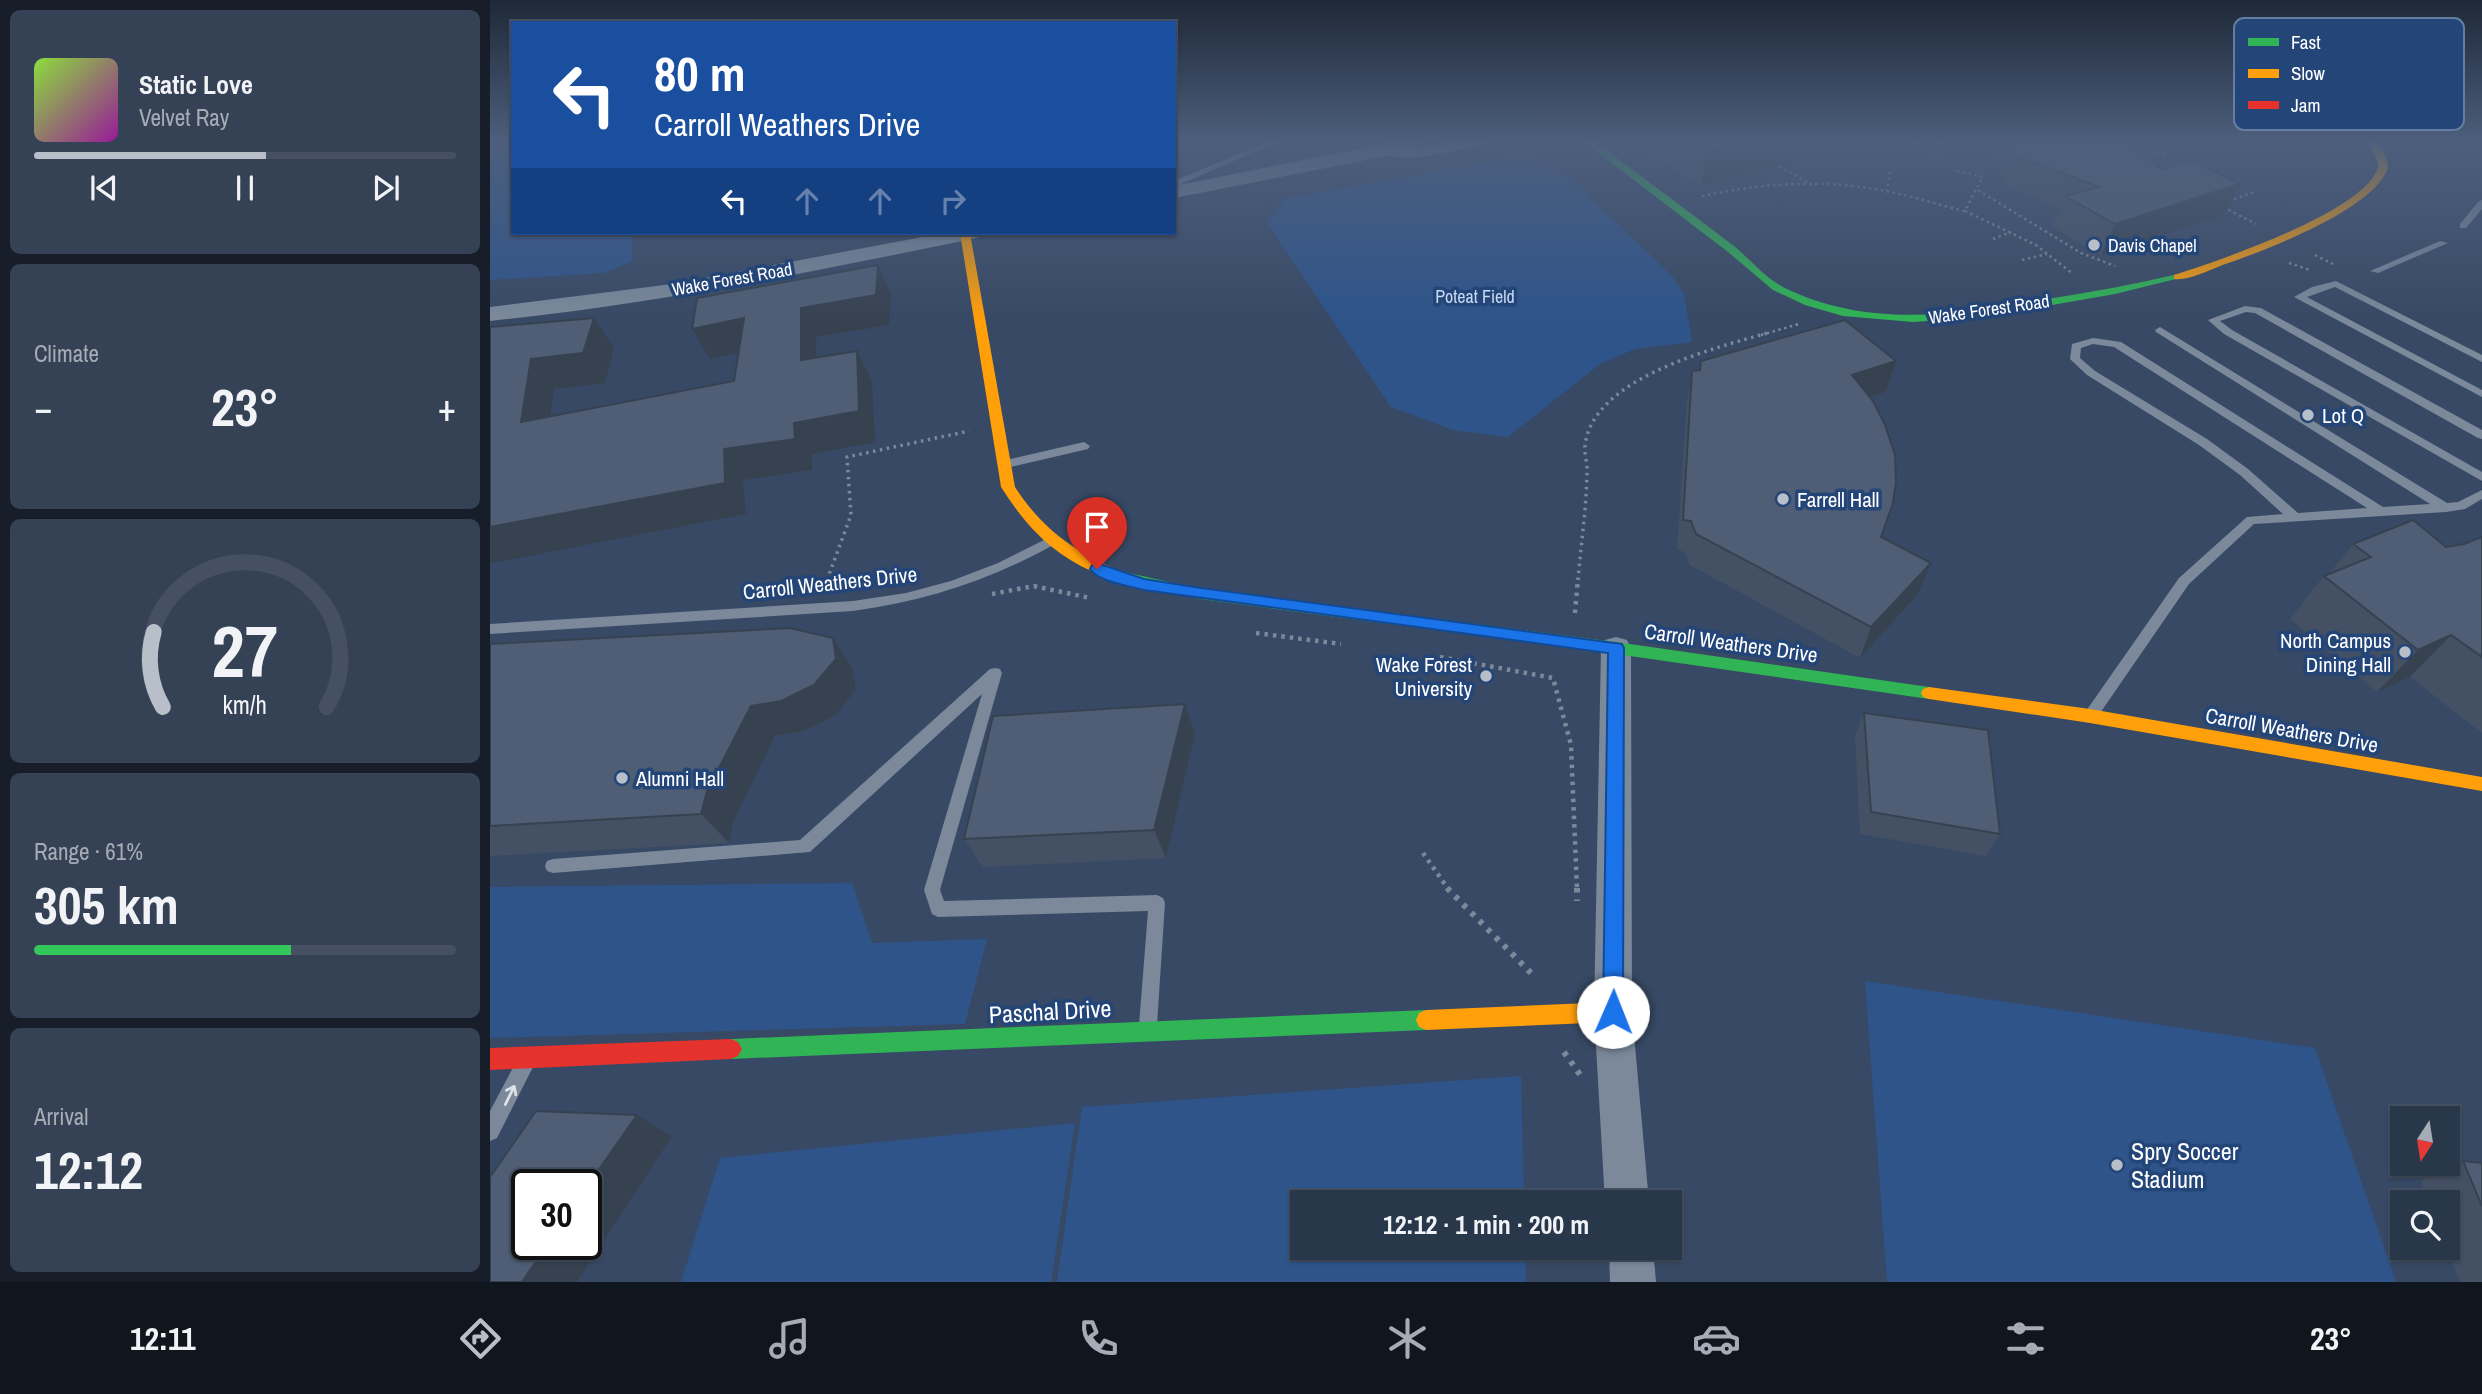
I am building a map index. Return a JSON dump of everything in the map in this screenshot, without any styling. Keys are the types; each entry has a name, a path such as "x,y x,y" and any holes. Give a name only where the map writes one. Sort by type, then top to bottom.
{"street":[{"name":"Wake Forest Road","path":"1667,201 1737,254 1753,273 1781,290 1844,316 1912,320 1984,312 2127,290 2160,282 2276,243 2351,201"},
{"name":"Wake Forest Road","path":"490,314 606,301 844,259 958,235"},
{"path":"967,235 1009,487 1017,506 1051,541"},
{"name":"Carroll Weathers Drive","path":"1051,541 1111,576 1144,584 2090,716 2482,784"},
{"path":"1616,648 1613,1012 1626,1190"},
{"name":"Paschal Drive","path":"490,1059 1613,1012"},
{"path":"1631,1260 1633,1282"}],"lane":[{"path":"2463,226 2482,203"},
{"path":"2375,271 2443,243"},
{"path":"2482,359 2336,284 2299,297 2482,394"},
{"path":"2482,435 2257,310 2245,309 2213,320 2228,332 2482,477"},
{"path":"2160,330 2446,508"},
{"path":"2296,517 2244,472 2203,442 2091,373 2075,359 2076,346 2093,341 2117,344 2382,513"},
{"path":"1006,464 1084,446"},
{"path":"2090,716 2184,581 2251,520 2446,508 2461,506 2482,494"},
{"name":"Carroll Weathers Drive","path":"490,629 896,601 973,580 1012,564 1051,541"},
{"path":"553,866 804,847 995,673 932,890 938,909 1157,903 1148,1030"},
{"path":"490,1130 528,1057"}],"path":[{"path":"1923,201 1965,211 2012,231 2063,264 2077,278"},
{"path":"1965,211 1970,201"},
{"path":"1995,201 2081,253 2122,269"},
{"path":"2213,202 2260,227"},
{"path":"1993,239 2012,231"},
{"path":"2022,260 2048,254"},
{"path":"1575,615 1587,466 1585,443 1599,412 1617,394 1642,377 1676,363 1817,318 1822,307"},
{"path":"819,600 851,515 847,457 973,430"},
{"path":"980,597 1034,586 1101,600"},
{"path":"1247,631 1352,645"},
{"path":"1431,655 1553,678 1572,745 1577,906"},
{"path":"1423,853 1446,887 1532,972 1562,1014"},
{"path":"1532,972 1544,973"}],"green space":[{"path":"490,201 511,201 511,235 632,235 633,261 604,273 490,280"},
{"name":"Poteat Field","path":"1283,201 1595,201 1672,276 1684,294 1692,342 1635,349 1600,364 1508,437 1453,430 1391,407 1266,222"},
{"path":"852,883 872,943 987,939 965,1024 490,1038 490,887"},
{"name":"Spry Soccer Stadium","path":"1865,981 2315,1048 2396,1282 1887,1282"},
{"path":"1521,1076 1524,1190 1290,1190 1290,1260 1525,1260 1526,1282 1057,1282 1082,1107"},
{"path":"1075,1123 1051,1282 681,1282 720,1158"}],"building":[{"path":"2074,201 2187,201 2115,224"},
{"path":"878,265 876,295 801,308 801,360 857,351 859,411 794,423 795,439 724,449 725,483 490,527 490,327 594,318 583,353 531,359 521,422 734,381 744,318 692,329 697,298"},
{"name":"Farrell Hall","path":"1845,320 1896,361 1852,375 1873,401 1895,455 1896,482 1893,503 1881,537 1931,563 1871,627 1696,534 1691,521 1683,520 1692,371 1700,370 1701,361"},
{"path":"2413,520 2446,547 2482,537 2482,657 2451,635 2418,650 2324,576 2371,557 2353,544"},
{"name":"Alumni Hall","path":"790,628 833,638 836,659 814,685 781,701 751,706 707,791 701,814 490,826 490,644"},
{"path":"1185,704 1154,830 964,839 993,716"},
{"path":"1864,713 1988,730 2000,834 1871,812"},
{"path":"536,1111 637,1115 599,1169 511,1169 511,1260 537,1260 522,1282 490,1282 490,1177"},
{"path":"2463,1161 2482,1163 2482,1206"}],"traffic: fast":[{"path":"1667,201 1777,288 1809,303 1843,312 1913,319 1948,317 2084,297 2178,277"},
{"path":"1115,575 1201,594 1616,648 1929,693"},
{"path":"731,1049 1426,1020"}],"traffic: slow":[{"path":"2178,277 2257,249 2322,219 2352,201"},
{"path":"965,235 1008,487 1029,518 1053,542 1081,560 1115,575"},
{"path":"1929,693 2090,716 2482,784"},
{"path":"1426,1020 1613,1012"}],"traffic: jam":[{"path":"490,1059 731,1049"}],"place":[{"name":"Davis Chapel","path":"2094,245"},
{"name":"Lot Q","path":"2308,415"},
{"name":"Farrell Hall","path":"1783,499"},
{"name":"North Campus Dining Hall","path":"2405,652"},
{"name":"Wake Forest University","path":"1486,676"},
{"name":"Alumni Hall","path":"622,778"},
{"name":"Spry Soccer Stadium","path":"2117,1165"}],"route":[{"path":"1097,569 1111,576 1144,584 1201,594 1616,648 1613,1012"}]}
